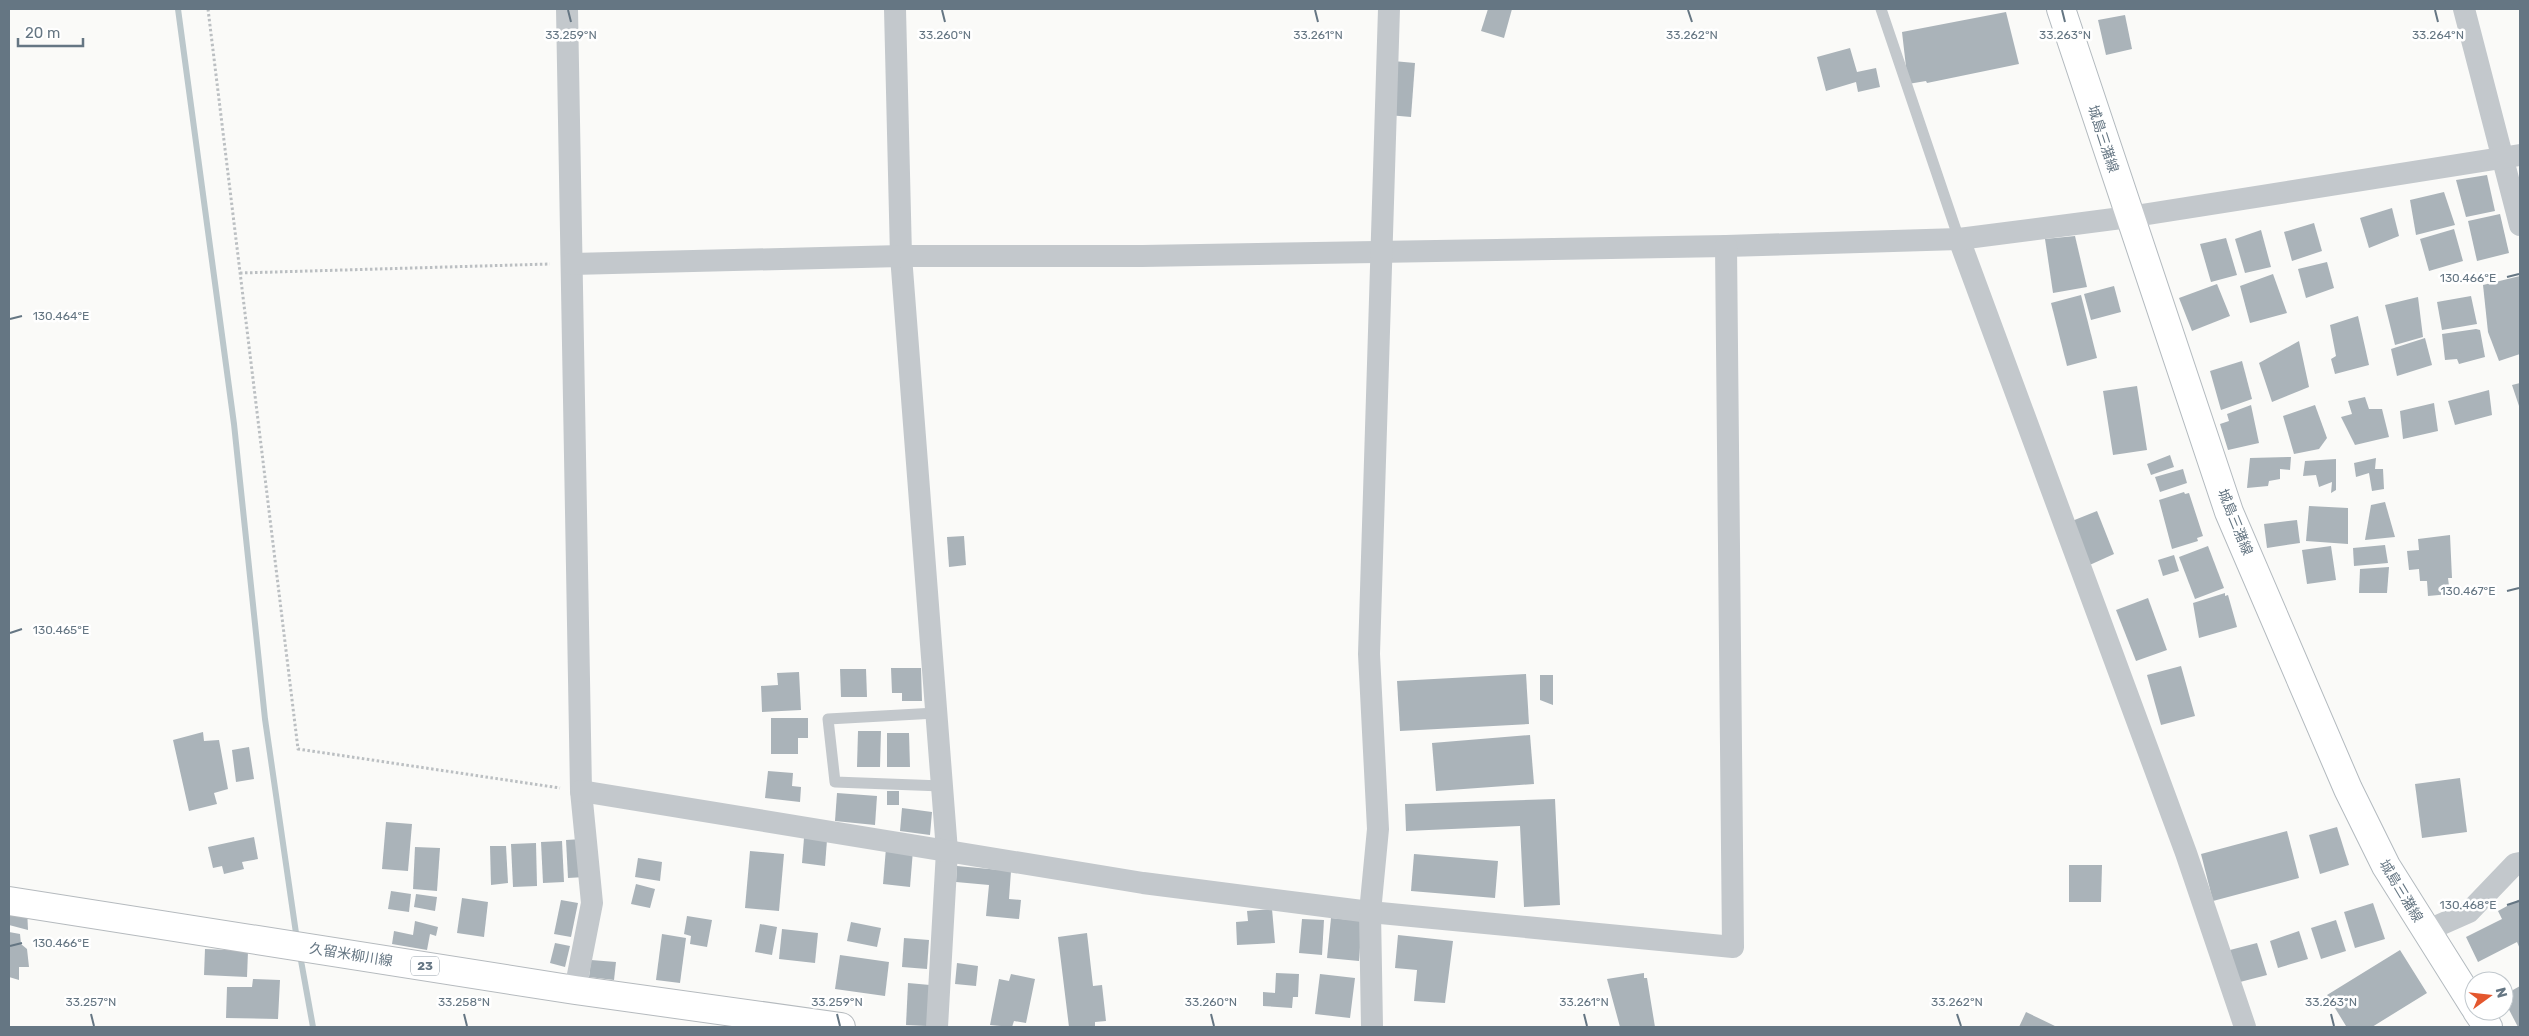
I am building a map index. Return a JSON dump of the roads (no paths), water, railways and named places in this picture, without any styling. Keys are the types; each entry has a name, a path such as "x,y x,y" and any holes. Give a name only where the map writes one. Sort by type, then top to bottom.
{"main road":[{"name":"城島三潴線","path":"2061,9 2229,512 2348,789 2386,866 2464,990"},
{"name":"久留米柳川線","path":"9,901 575,990 841,1027"}],"street":[{"path":"567,9 577,464 581,791 592,903 575,990"},
{"path":"895,9 901,256 947,851 937,1027"},
{"path":"1372,1027 1370,912 1378,829 1369,654 1389,9"},
{"path":"2464,9 2511,156 2520,225"},
{"path":"572,264 901,256 1142,256 1726,246 1959,239 2129,217 2511,156"},
{"path":"1959,239 2183,844 2245,1027"},
{"path":"581,791 1143,883 1370,912 1733,947 1726,246"},
{"path":"2426,931 2469,912 2515,864 2520,863"}],"lane":[{"path":"1881,9 1959,239"},
{"path":"936,713 828,719 835,782 942,786"}],"waterway":[{"path":"178,9 234,424 265,719 297,940"},
{"path":"300,955 313,1027"}]}
